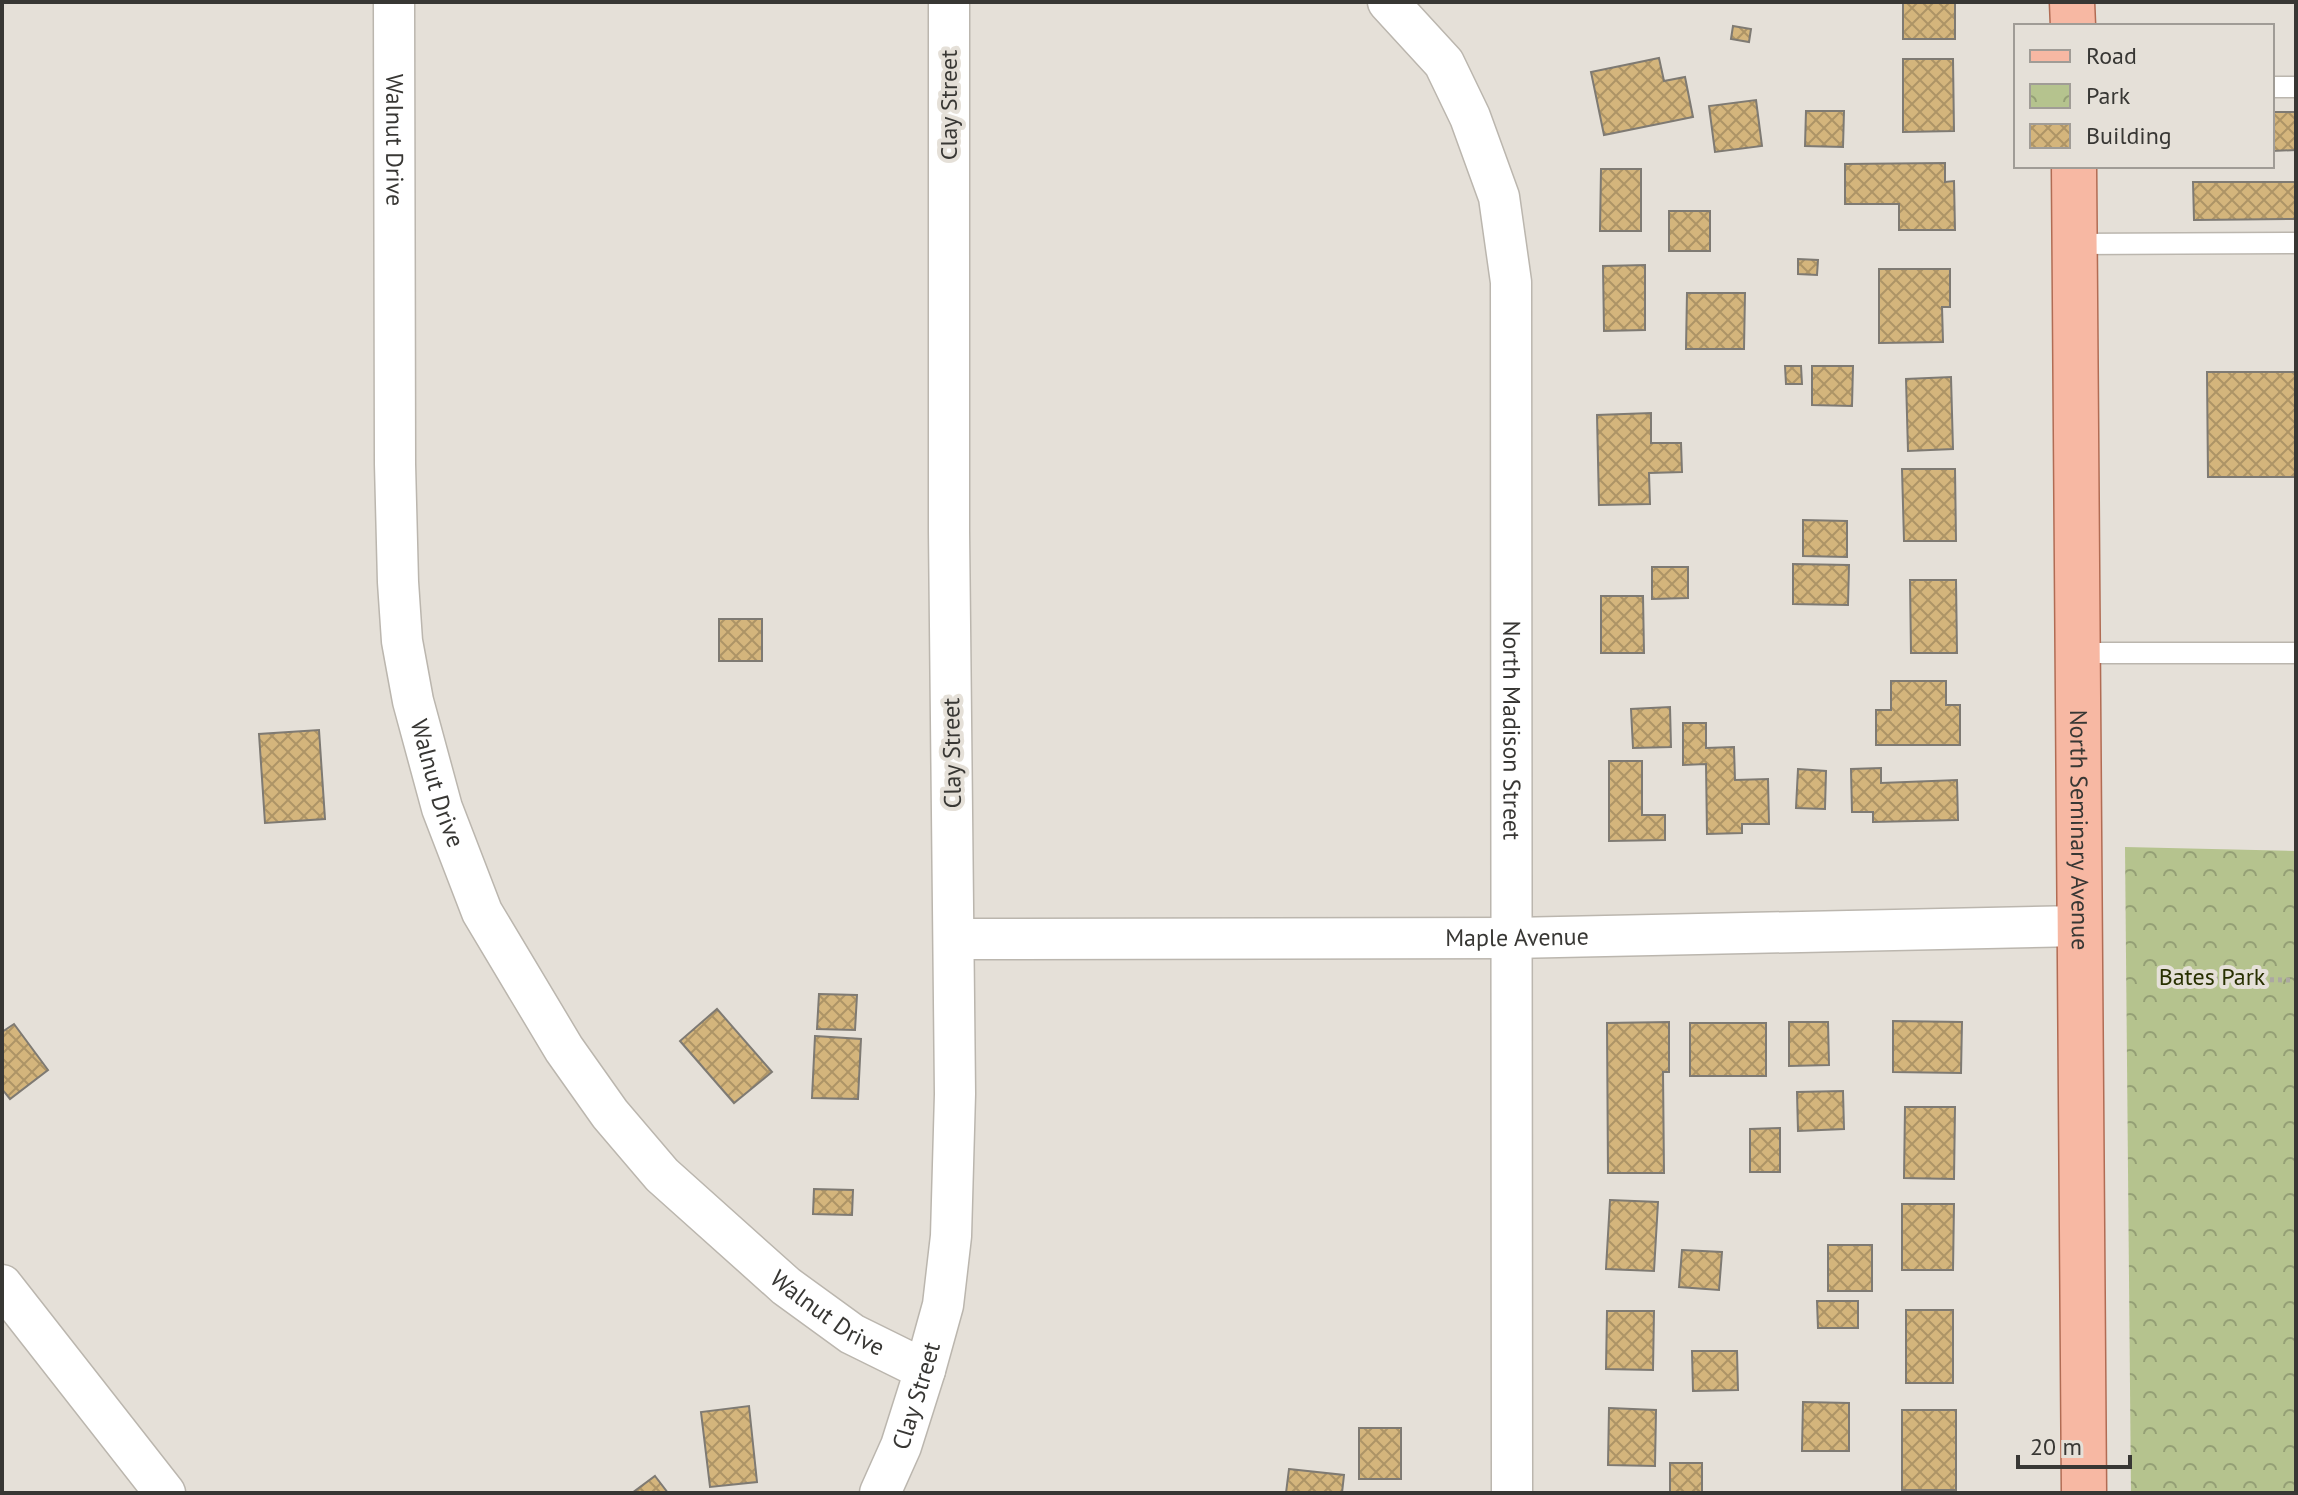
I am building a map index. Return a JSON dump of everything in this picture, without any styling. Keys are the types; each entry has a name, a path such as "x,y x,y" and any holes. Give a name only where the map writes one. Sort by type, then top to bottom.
{"main road":[{"path":"2072,2 2073,24"},
{"name":"North Seminary Avenue","path":"2074,168 2084,1493"}],"street":[{"name":"Walnut Drive","path":"394,2 395,464 402,641 413,701 447,821 482,912 564,1049 610,1114 662,1175 786,1286 852,1334 925,1370"},
{"name":"Clay Street","path":"880,1493 901,1446 943,1305 951,1236 955,939 949,531 949,2"},
{"name":"North Madison Street","path":"1388,2 1444,63 1470,117 1499,197 1511,282 1512,1493"},
{"name":"Maple Avenue","path":"955,939 1512,938 2080,926"},
{"path":"2,1285 165,1493"}],"lane":[{"path":"2274,87 2296,87"},
{"path":"2074,244 2296,243"},
{"path":"2078,653 2296,653"}],"path":[{"path":"2174,979 2296,980"}],"green space":[{"name":"Bates Park","path":"2125,847 2296,851 2296,1493 2131,1493"}],"building":[{"path":"1903,2 1955,2 1955,39 1903,39"},
{"path":"1733,26 1751,29 1749,42 1731,39"},
{"path":"1659,58 1664,81 1685,77 1693,117 1604,135 1591,72"},
{"path":"1903,59 1953,59 1954,131 1903,132"},
{"path":"1756,100 1762,146 1715,152 1709,106"},
{"path":"1806,111 1844,111 1843,147 1805,146"},
{"path":"2274,112 2296,112 2296,150 2274,151"},
{"path":"1945,163 1945,182 1954,181 1955,230 1899,230 1899,204 1845,204 1845,164"},
{"path":"1601,169 1641,169 1641,231 1600,231"},
{"path":"2193,182 2296,182 2296,219 2194,220"},
{"path":"1669,211 1710,211 1710,251 1669,251"},
{"path":"1798,259 1818,260 1817,275 1798,274"},
{"path":"1645,265 1645,330 1604,331 1603,266"},
{"path":"1879,269 1950,269 1950,307 1942,307 1943,342 1879,343"},
{"path":"1687,293 1745,293 1744,349 1686,349"},
{"path":"1785,366 1801,366 1802,384 1786,384"},
{"path":"1812,366 1853,366 1852,406 1812,405"},
{"path":"2207,372 2296,372 2296,477 2208,477"},
{"path":"1951,377 1953,449 1908,451 1906,379"},
{"path":"1651,413 1651,443 1681,443 1682,472 1649,473 1650,504 1599,505 1597,415"},
{"path":"1902,469 1955,469 1956,541 1904,541"},
{"path":"1803,520 1847,521 1847,557 1803,556"},
{"path":"1793,564 1849,565 1848,605 1793,604"},
{"path":"1652,567 1688,567 1688,598 1652,599"},
{"path":"1910,580 1956,580 1957,653 1911,653"},
{"path":"1601,596 1643,596 1644,653 1601,653"},
{"path":"719,619 762,619 762,661 719,661"},
{"path":"1891,681 1946,681 1946,705 1960,705 1960,745 1876,745 1876,710 1891,710"},
{"path":"1670,707 1671,747 1633,748 1631,709"},
{"path":"1683,723 1706,723 1706,748 1734,747 1735,780 1768,779 1769,824 1742,824 1742,833 1707,834 1706,764 1683,765"},
{"path":"319,730 325,819 265,823 259,734"},
{"path":"1609,761 1642,761 1642,815 1665,815 1665,840 1609,841"},
{"path":"1881,768 1881,783 1957,780 1958,820 1873,822 1873,812 1852,812 1851,769"},
{"path":"1798,769 1826,771 1825,809 1796,808"},
{"path":"819,994 857,995 855,1030 817,1029"},
{"path":"717,1009 772,1072 734,1103 680,1041"},
{"path":"1893,1021 1962,1022 1961,1073 1893,1072"},
{"path":"1669,1022 1669,1072 1663,1072 1664,1173 1608,1173 1607,1023"},
{"path":"1789,1022 1828,1022 1829,1065 1789,1066"},
{"path":"1690,1023 1766,1023 1766,1076 1690,1076"},
{"path":"14,1024 48,1070 10,1099 2,1089 2,1032"},
{"path":"815,1036 861,1039 858,1099 812,1098"},
{"path":"1843,1091 1844,1129 1798,1131 1797,1092"},
{"path":"1905,1107 1955,1107 1954,1179 1904,1178"},
{"path":"1780,1128 1780,1172 1750,1172 1750,1129"},
{"path":"814,1189 853,1190 852,1215 813,1214"},
{"path":"1610,1200 1658,1202 1654,1271 1606,1269"},
{"path":"1902,1204 1954,1204 1953,1270 1902,1270"},
{"path":"1828,1245 1872,1245 1872,1291 1828,1291"},
{"path":"1682,1250 1722,1252 1719,1290 1679,1287"},
{"path":"1817,1301 1858,1301 1858,1328 1818,1328"},
{"path":"1906,1310 1953,1310 1953,1383 1906,1383"},
{"path":"1607,1311 1654,1311 1653,1370 1606,1369"},
{"path":"1692,1351 1737,1351 1738,1390 1693,1391"},
{"path":"1803,1402 1849,1403 1849,1451 1802,1451"},
{"path":"749,1406 757,1482 710,1487 701,1412"},
{"path":"1609,1408 1656,1410 1655,1466 1608,1465"},
{"path":"1902,1410 1956,1410 1956,1490 1902,1490"},
{"path":"1359,1428 1401,1428 1401,1479 1359,1479"},
{"path":"1670,1463 1702,1463 1702,1493 1670,1493"},
{"path":"1289,1469 1344,1475 1342,1493 1286,1493"},
{"path":"655,1476 668,1493 632,1493"}]}
